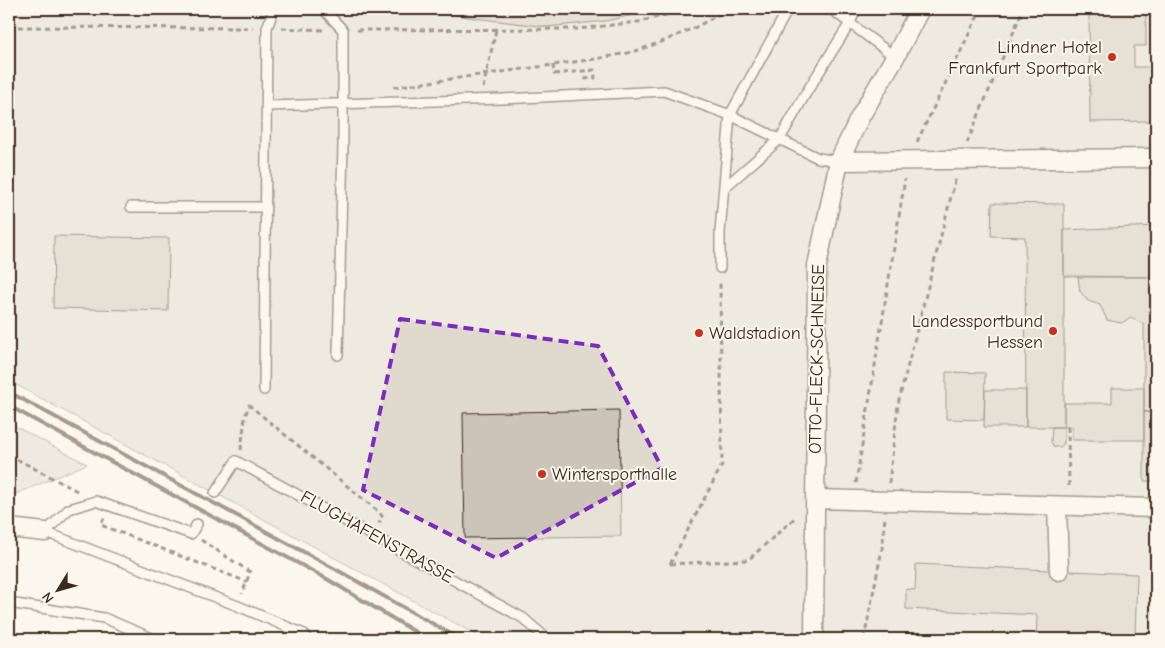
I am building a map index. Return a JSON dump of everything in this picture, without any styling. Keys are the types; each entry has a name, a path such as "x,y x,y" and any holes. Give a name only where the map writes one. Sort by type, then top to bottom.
{"street":[{"name":"OTTO-FLECK-SCHNEISE","path":"814,639 816,266 839,161 860,117 920,9"},
{"path":"839,161 1156,158"},
{"path":"816,499 1156,508"},
{"path":"1059,570 1063,506"},
{"path":"9,528 45,532"}],"lane":[{"path":"264,390 267,28 274,9"},
{"path":"323,9 343,30 343,144 338,356"},
{"path":"720,268 720,232 730,115 788,9"},
{"path":"830,9 895,57"},
{"path":"724,188 780,139 806,93 850,23 856,9"},
{"path":"266,106 664,91 730,115 818,158 839,161"},
{"path":"131,207 266,207"},
{"name":"FLUGHAFENSTRASSE","path":"215,493 236,461 523,618 547,639"},
{"path":"197,524 191,534 96,501 69,509 45,532 246,610 304,634 307,639"},
{"path":"9,603 104,618 154,639"}],"path":[{"path":"9,27 578,30 638,22 690,9"},
{"path":"390,87 633,52 698,26 728,9"},
{"path":"853,501 908,161 982,9"},
{"path":"864,639 882,549 898,404 960,160 1023,9"},
{"path":"483,92 496,30"},
{"path":"552,65 554,74 594,70 595,78 576,80"},
{"path":"720,268 722,465 670,564 748,560 816,499"},
{"path":"247,452 242,448 245,417 249,405 380,513 383,518 380,522 374,522"},
{"path":"1063,506 1068,427"},
{"path":"9,455 96,501"},
{"path":"112,521 103,518 101,525 247,582 250,572 191,534"}],"highlighted area":[{"path":"400,319 598,346 662,468 496,558 363,490"}],"shaded area":[{"name":"Waldstadion","path":"9,9 1156,9 1156,639 484,639 9,381"},
{"path":"9,423 87,464 9,497"}],"building":[{"path":"427,9 662,9 605,21 547,27 467,17"},
{"name":"Lindner Hotel Frankfurt Sportpark","path":"1089,9 1146,9 1146,46 1134,46 1134,67 1156,67 1156,121 1090,122"},
{"path":"992,203 1064,204 1064,427 1026,427 1025,237 991,236"},
{"path":"1156,226 1156,277 1064,276 1064,230"},
{"path":"54,236 169,238 168,311 53,308"},
{"path":"1078,277 1156,277 1156,412 1144,412 1144,324 1131,318 1121,323 1107,320 1100,305 1088,301 1080,291"},
{"path":"946,372 985,373 984,420 946,419"},
{"path":"1112,388 1144,388 1144,440 1072,440 1072,427 1064,427 1064,403 1112,403"},
{"path":"985,390 1026,390 1026,427 984,427"},
{"name":"Wintersporthalle","path":"619,410 621,536 465,538 463,413"},
{"path":"1144,412 1156,412 1156,481 1144,481"},
{"path":"1052,427 1064,427 1064,444 1060,447 1054,447 1051,442"},
{"path":"916,564 1137,574 1135,639 1036,639 1037,615 906,609 906,589 915,590"}],"railway":[{"path":"9,392 460,639"},
{"path":"9,406 327,579 427,639"}],"place":[{"name":"Lindner Hotel Frankfurt Sportpark","path":"1112,57"},
{"name":"Landessportbund Hessen","path":"1053,331"},
{"name":"Waldstadion","path":"699,333"},
{"name":"Wintersporthalle","path":"542,474"}]}
